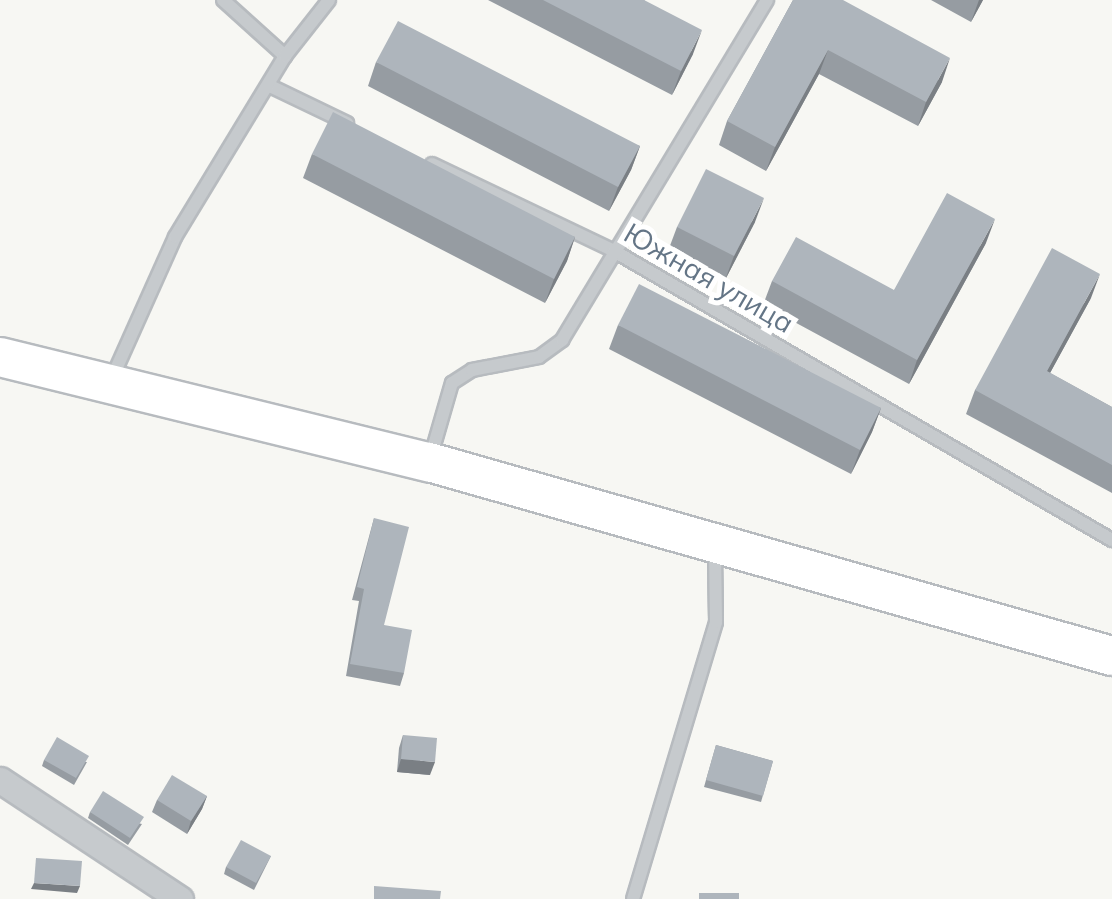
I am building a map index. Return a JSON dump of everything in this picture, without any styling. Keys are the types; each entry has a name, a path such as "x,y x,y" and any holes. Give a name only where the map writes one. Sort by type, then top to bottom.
{"main road":[{"path":"0,357 430,462 1112,656"}],"street":[{"path":"0,780 180,899"}],"lane":[{"path":"223,0 285,56"},
{"path":"109,386 175,237 285,56 328,0"},
{"path":"430,462 452,382 472,370 540,357 562,340 767,0"},
{"path":"268,85 354,126"},
{"name":"Южная улица","path":"424,160 614,251 1112,540"},
{"path":"633,899 716,622 715,543"}],"building":[{"path":"543,0 644,0 702,30 681,71"},
{"path":"793,0 843,0 950,58 926,102 828,50 775,147 727,121"},
{"path":"398,21 640,146 618,187 376,62"},
{"path":"333,112 575,237 554,279 312,154"},
{"path":"706,169 764,198 734,256 677,227"},
{"path":"947,193 995,219 917,360 772,281 796,237 894,290"},
{"path":"1052,248 1100,274 1047,371 1112,407 1112,465 975,390"},
{"path":"639,284 881,408 860,450 618,325"},
{"path":"374,518 409,527 384,625 412,630 404,673 350,664 364,589 357,587"},
{"path":"403,735 437,738 435,762 401,759"},
{"path":"57,737 89,756 76,778 44,760"},
{"path":"716,745 773,761 763,796 706,780"},
{"path":"172,775 207,796 191,821 157,800"},
{"path":"103,791 144,817 130,838 90,812"},
{"path":"241,840 271,856 256,883 226,867"},
{"path":"36,858 82,861 80,886 34,883"},
{"path":"374,886 441,891 440,899 374,899"},
{"path":"699,893 739,893 739,899 699,899"}]}
